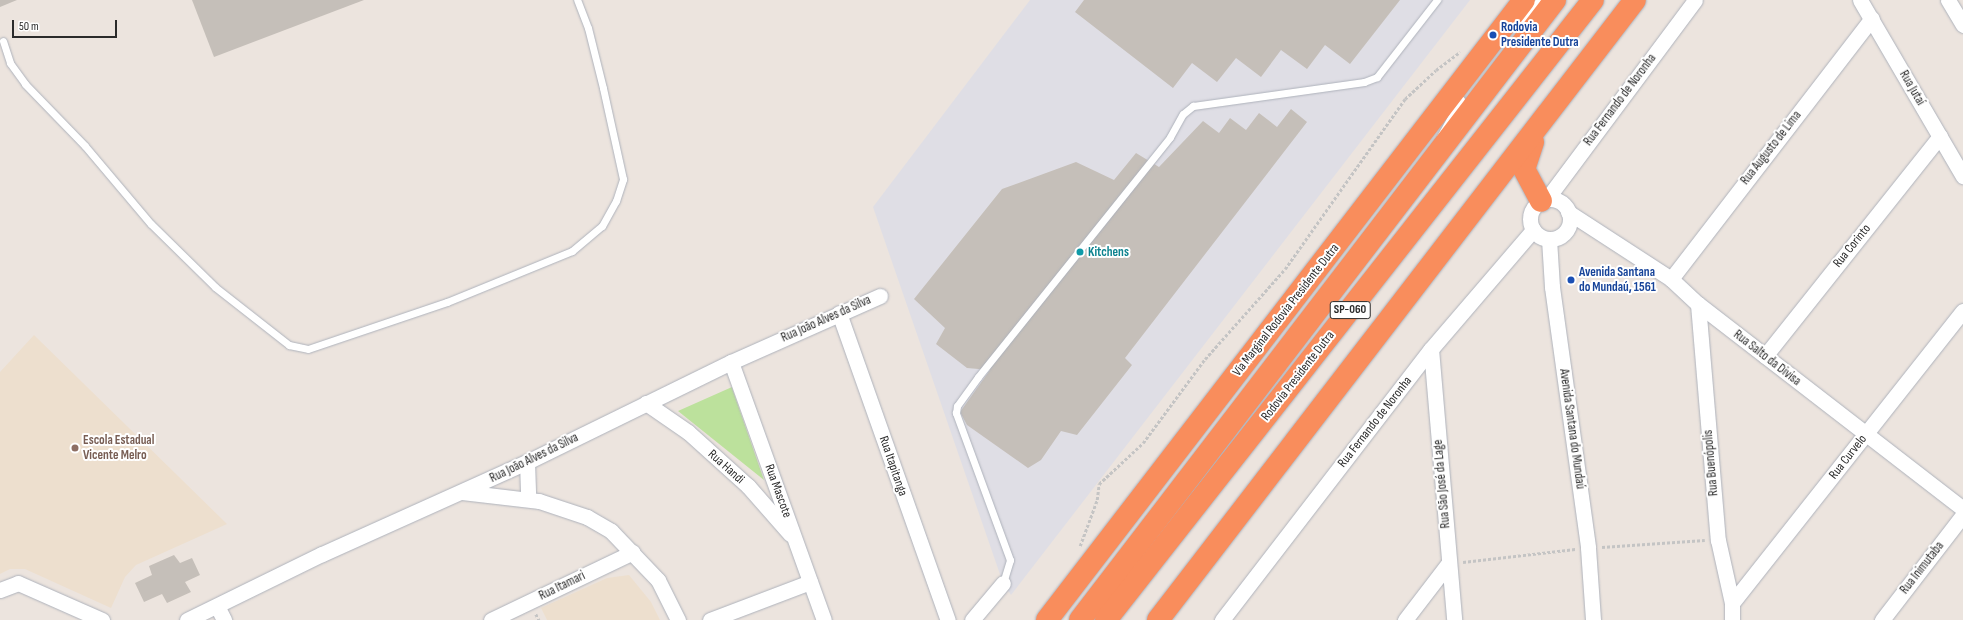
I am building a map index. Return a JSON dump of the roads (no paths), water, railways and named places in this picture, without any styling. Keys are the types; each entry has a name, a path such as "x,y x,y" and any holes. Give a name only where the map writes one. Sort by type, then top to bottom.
{"highway":[{"name":"Via Marginal Rodovia Presidente Dutra","path":"1047,620 1524,0"},
{"name":"Rodovia Presidente Dutra","path":"1080,620 1555,0"},
{"name":"Rodovia Presidente Dutra","path":"1106,620 1593,0"},
{"name":"SP-060","path":"1158,620 1485,197 1546,114 1635,0"},
{"path":"1608,36 1652,0"},
{"path":"1543,201 1524,169 1525,160 1546,114"}],"street":[{"name":"Rua Fernando de Noronha","path":"1543,201 1694,0"},
{"name":"Rua Jutaí","path":"1860,0 1872,18 1963,176"},
{"path":"1948,0 1963,25"},
{"name":"Rua Augusto de Lima","path":"1671,279 1872,18"},
{"name":"Rua Corinto","path":"1765,356 1940,136"},
{"path":"1557,200 1568,212 1569,223 1564,233 1549,239 1540,236 1533,230 1530,214 1543,201 1557,200"},
{"name":"Rua Salto da Divisa","path":"1568,212 1671,279 1698,304 1963,509"},
{"name":"Rua Fernando de Noronha","path":"1228,617 1431,349 1533,230"},
{"name":"Avenida Santana do Mundaú","path":"1549,239 1552,288 1588,548 1593,620"},
{"name":"Rua João Alves da Silva","path":"187,620 322,554 527,462 731,362 880,296"},
{"name":"Rua Buenópolis","path":"1698,304 1718,540 1732,603 1732,620"},
{"name":"Rua Curvelo","path":"1732,603 1963,311"},
{"name":"Rua Itapitanga","path":"839,313 948,620"},
{"name":"Rua São José da Lage","path":"1431,349 1448,564 1454,620"},
{"name":"Rua Mascote","path":"731,362 824,620"},
{"name":"Rua Handi","path":"646,403 688,432 748,486 796,541"},
{"path":"527,462 528,499"},
{"path":"461,492 528,499 563,507 587,517 611,531 633,552 658,580 678,620"},
{"name":"Rua Inimutaba","path":"1882,620 1963,515"},
{"name":"Rua Itamari","path":"491,620 633,552"},
{"path":"1405,620 1448,564"},
{"path":"710,620 810,582"},
{"path":"0,590 18,583 102,620"},
{"path":"972,620 1003,583"},
{"path":"217,606 224,620"}],"lane":[{"path":"3,42 10,63 25,84 85,146 151,224 215,287 289,345 308,349 447,302 572,250 602,226 616,201 623,179 603,88 577,0"},
{"path":"1003,583 1010,560 956,413 957,406 978,377 1170,137 1182,114 1193,106 1364,82 1377,78 1437,0"},
{"path":"1515,29 1539,0"},
{"path":"1427,167 1445,124 1468,87 1495,52"}],"place":[{"name":"Rodovia Presidente Dutra","path":"1493,35"},
{"name":"Kitchens","path":"1080,252"},
{"name":"Avenida Santana do Mundaú, 1561","path":"1571,280"},
{"name":"Escola Estadual Vicente Melro","path":"75,448"}]}
